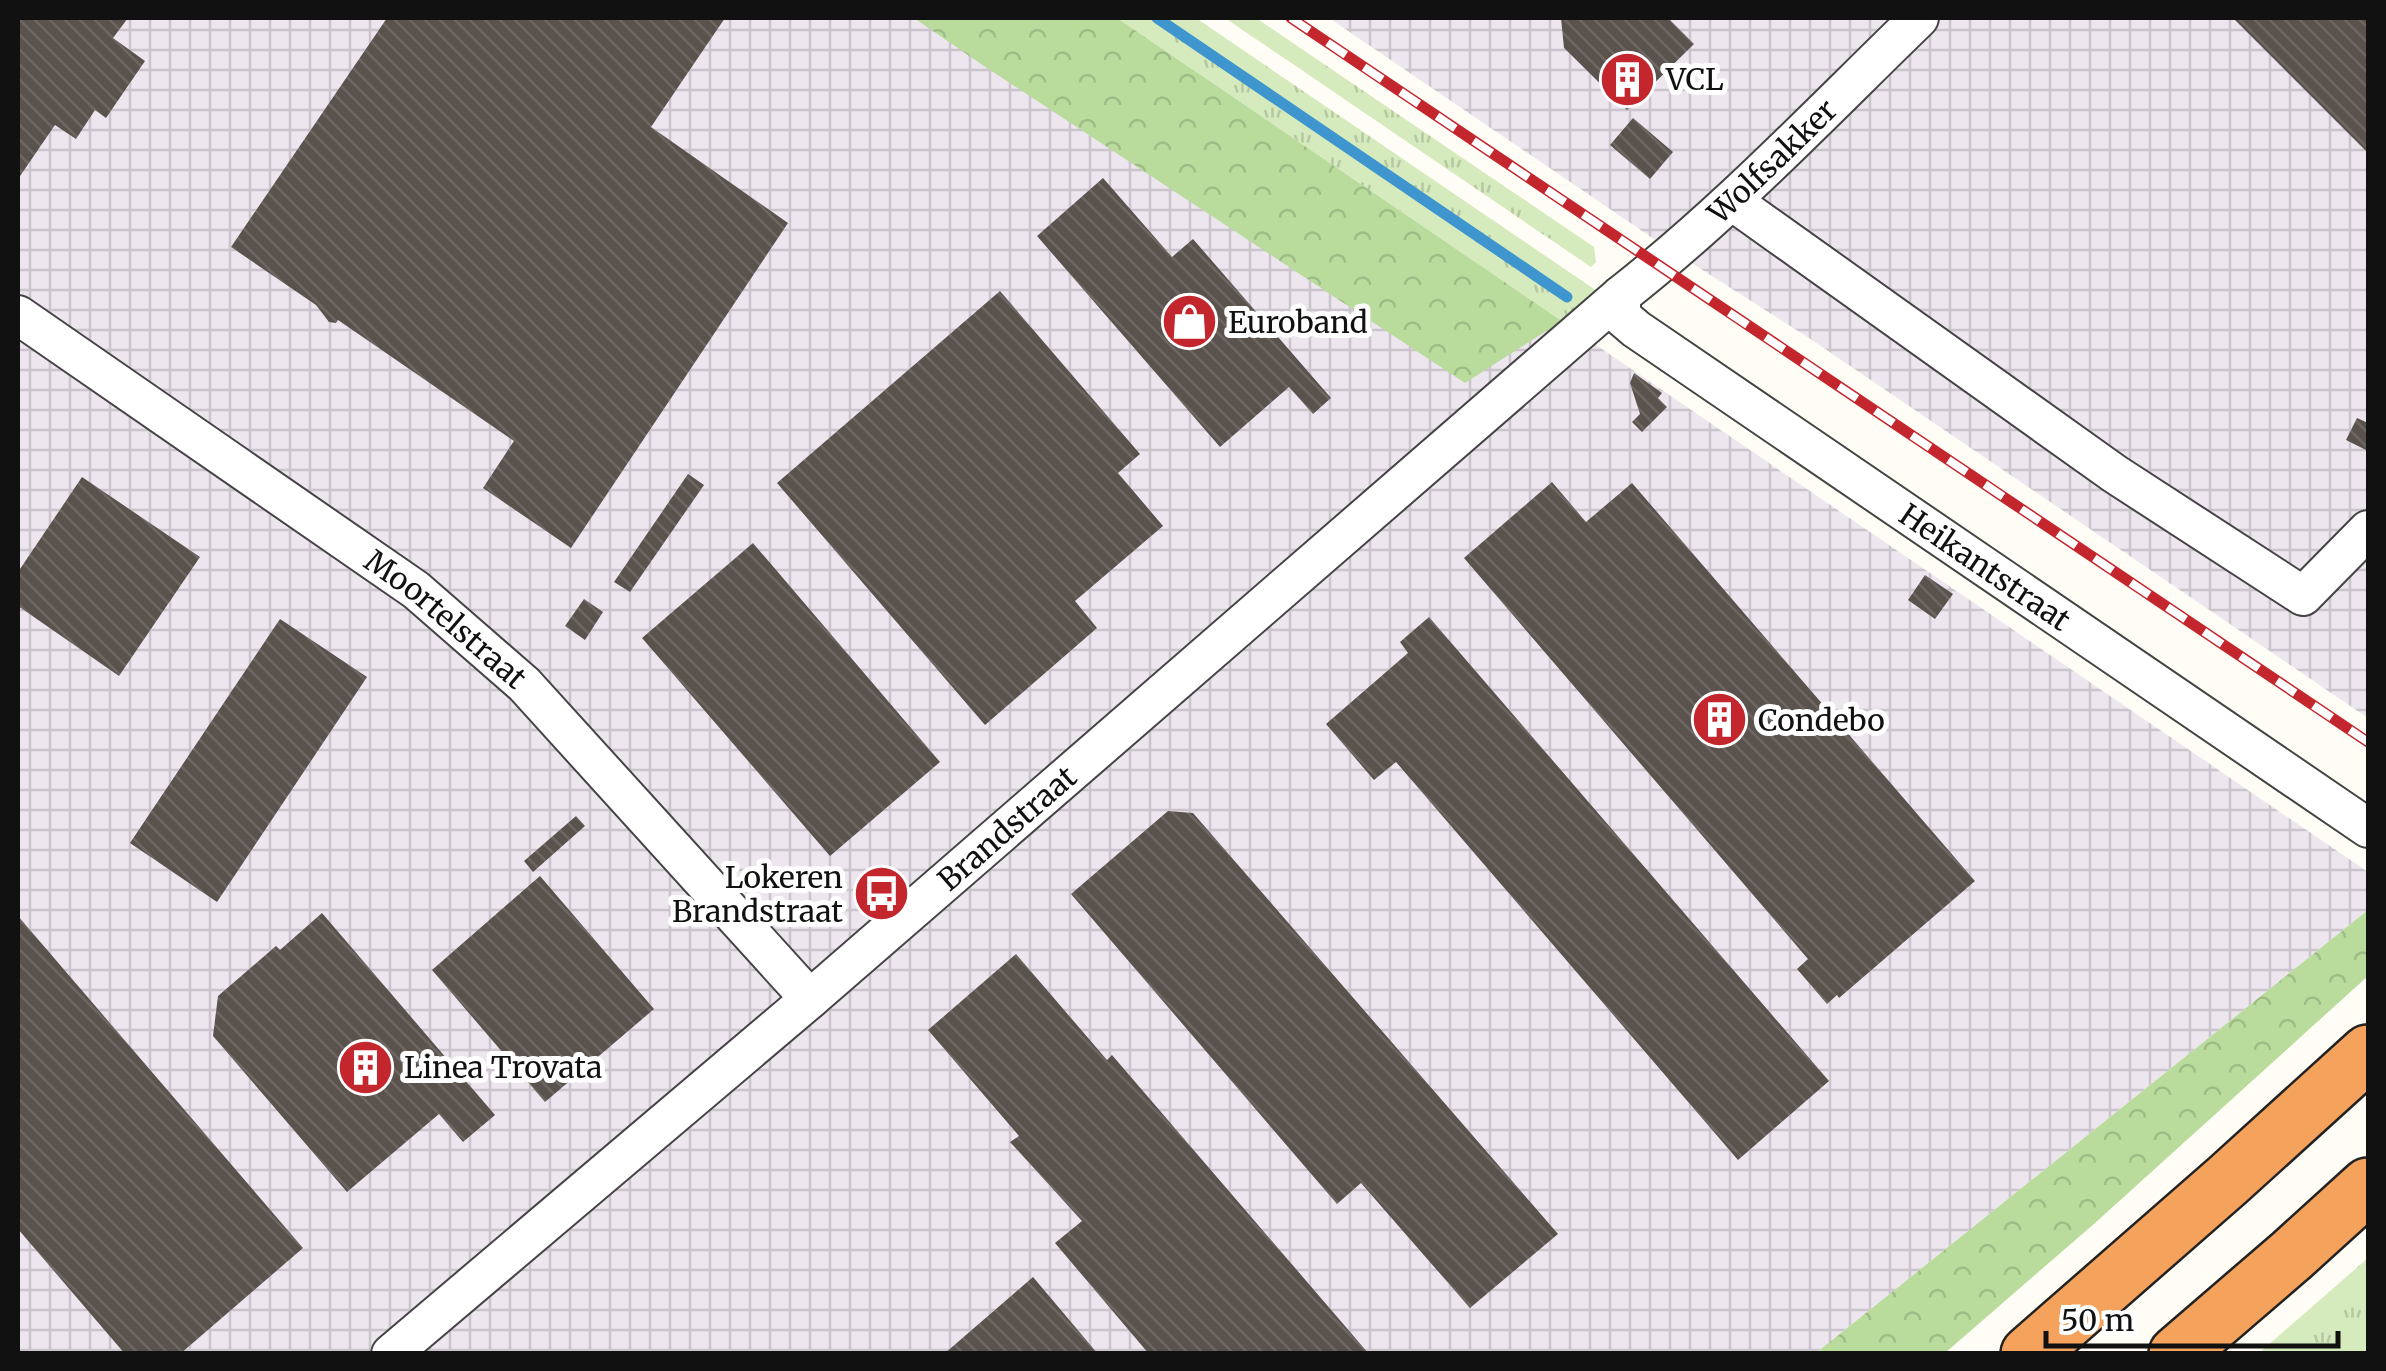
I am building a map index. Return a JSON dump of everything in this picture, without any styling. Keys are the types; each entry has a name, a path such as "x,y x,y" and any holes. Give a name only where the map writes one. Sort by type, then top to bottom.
{"highway":[{"path":"2029,1354 2368,1053"},
{"path":"2177,1354 2368,1186"}],"street":[{"name":"Wolfsakker","path":"1620,296 1732,200 1918,18"},
{"path":"1732,200 2116,474 2303,596 2368,530"},
{"name":"Heikantstraat","path":"1620,296 1622,317 1636,329 2368,828"},
{"name":"Brandstraat","path":"391,1354 810,999 1620,296"},
{"name":"Moortelstraat","path":"18,315 416,590 524,684 810,999"}],"shaded area":[{"path":"18,18 1117,18 2368,872 2368,910 1816,1353 18,1353"},
{"path":"1329,18 2368,18 2368,718 1809,338 1651,237"}],"green space":[{"path":"914,18 1117,18 1562,321 1465,383"},
{"path":"1117,18 1196,18 1597,291 1562,321"},
{"path":"1225,18 1256,18 1594,247 1596,262 1591,267"},
{"path":"2368,910 2368,976 1945,1353 1816,1353"},
{"path":"2368,1258 2368,1353 2259,1353"}],"building":[{"path":"18,18 128,18 113,38 145,61 106,118 95,110 76,139 55,125 18,179"},
{"path":"387,18 725,18 651,127 788,223 571,548 483,488 514,441 338,320 329,322 316,305 231,247"},
{"name":"VCL","path":"1561,18 1668,18 1694,44 1627,110 1564,48"},
{"path":"2233,18 2368,18 2368,153"},
{"path":"1633,118 1673,152 1650,179 1610,145"},
{"name":"Euroband","path":"1103,178 1172,257 1193,239 1331,398 1313,414 1289,387 1220,447 1037,236"},
{"path":"1000,291 1140,454 1118,473 1163,526 1075,601 1097,628 985,725 777,483"},
{"path":"1634,373 1662,393 1658,398 1667,407 1642,432 1632,422 1640,414 1630,383"},
{"path":"2357,418 2368,423 2368,451 2346,440"},
{"path":"688,474 704,485 630,592 614,582"},
{"path":"82,477 200,557 119,676 18,606 18,572"},
{"name":"Condebo","path":"1552,482 1586,522 1632,483 1975,881 1839,998 1837,995 1827,1004 1797,969 1808,959 1464,558"},
{"path":"753,543 940,762 830,856 642,638"},
{"path":"1925,575 1953,594 1935,619 1908,600"},
{"path":"584,599 603,612 585,640 565,626"},
{"path":"1429,617 1829,1081 1738,1160 1396,762 1374,780 1326,724 1408,653 1400,642"},
{"path":"280,619 367,677 217,902 130,843"},
{"path":"1168,811 1193,813 1558,1234 1470,1308 1361,1183 1337,1204 1071,894"},
{"path":"576,816 585,826 533,872 524,861"},
{"path":"540,876 654,1009 545,1102 432,970"},
{"name":"Linea Trovata","path":"322,913 495,1115 463,1142 439,1114 347,1192 213,1036 218,996"},
{"path":"18,916 303,1248 180,1354 125,1354 18,1229"},
{"path":"1016,954 1107,1060 1112,1055 1369,1354 1149,1354 1055,1243 1082,1221 1010,1142 1019,1136 928,1030"},
{"path":"1033,1277 1098,1354 944,1354"}],"waterway":[{"path":"1157,18 1567,297"}],"railway":[{"path":"1291,18 2368,742"}],"place":[{"name":"VCL","path":"1627,79"},
{"name":"Euroband","path":"1189,322"},
{"name":"Condebo","path":"1719,720"},
{"name":"Lokeren Brandstraat","path":"882,894"},
{"name":"Linea Trovata","path":"365,1067"}]}
